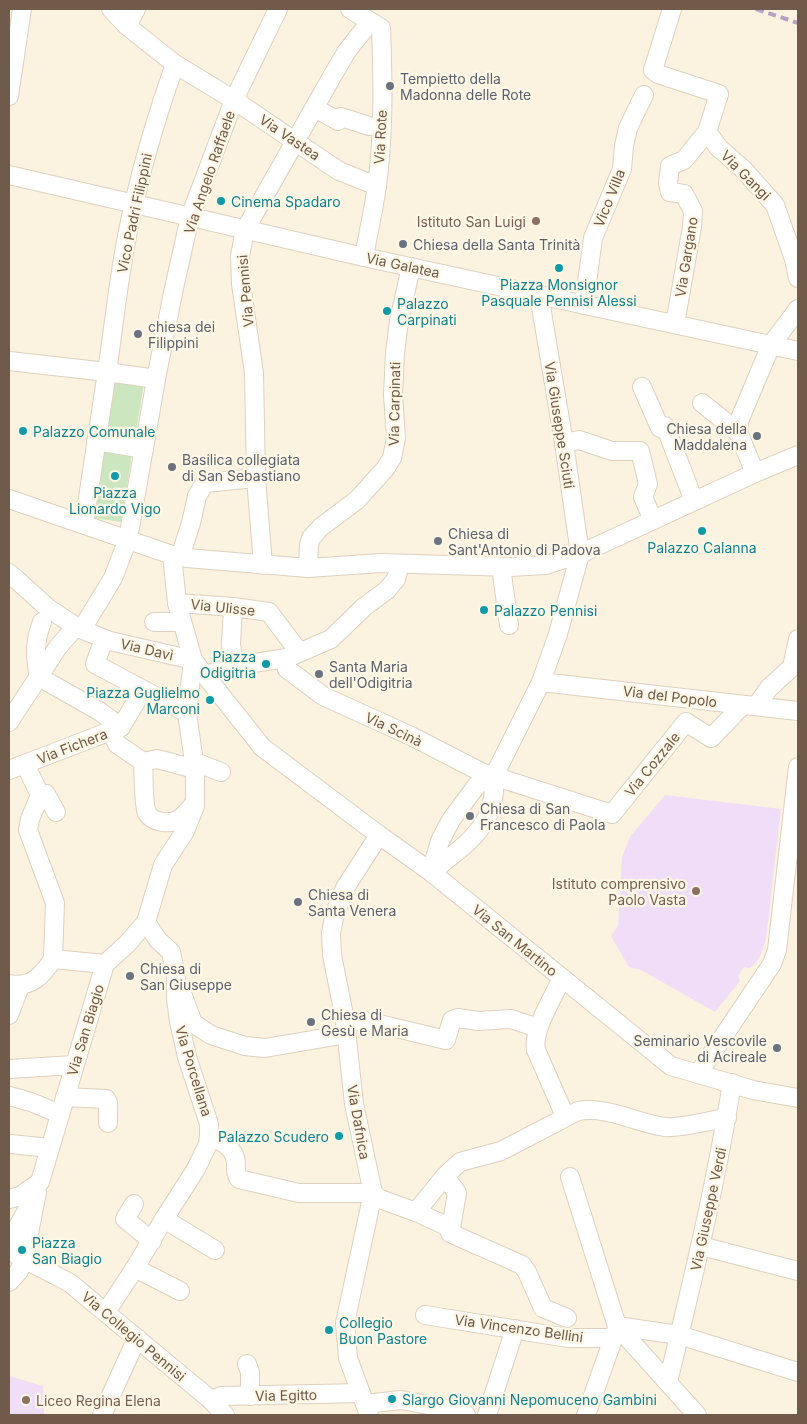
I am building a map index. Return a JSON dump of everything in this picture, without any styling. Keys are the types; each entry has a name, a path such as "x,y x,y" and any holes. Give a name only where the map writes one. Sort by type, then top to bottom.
{"street":[{"name":"Via Vastea","path":"111,9 127,26 176,64 234,100 338,170 377,186"},
{"path":"127,26 136,9"},
{"name":"Via Angelo Raffaele","path":"9,722 58,647 78,625 112,578 128,539 156,376 190,217 234,100 278,9"},
{"path":"350,9 370,22"},
{"path":"672,9 653,70 658,74 719,94 707,132"},
{"path":"9,96 20,11"},
{"name":"Via Pennisi","path":"263,565 256,478 254,373 241,284 240,256 245,230 347,51 370,22"},
{"name":"Via Rote","path":"364,257 377,186 381,130 381,28 370,22"},
{"name":"Vico Padri Filippini","path":"80,523 96,441 119,288 134,204 156,118 176,64"},
{"name":"Vico Villa","path":"584,305 592,238 622,169 628,128 644,94"},
{"path":"315,108 338,121 341,117 369,126"},
{"name":"Via Gangi","path":"707,132 719,148 743,169 775,205 794,259 798,278"},
{"name":"Via Gargano","path":"675,324 692,227 693,211 684,194 670,192 668,183 670,166 684,160 707,132"},
{"name":"Via Galatea","path":"9,176 364,257 798,351"},
{"name":"Via Carpinati","path":"308,568 309,545 312,538 321,527 357,500 385,469 392,458 396,438 395,353 399,321 411,267"},
{"name":"Via Giuseppe Sciuti","path":"539,295 564,443 580,554"},
{"path":"755,473 738,432 739,421 771,345 798,309"},
{"path":"9,362 156,376"},
{"path":"642,387 660,428 665,426 694,501"},
{"path":"702,403 738,432"},
{"path":"564,443 579,440 612,451 640,451 648,484 643,497 653,520"},
{"path":"96,441 144,448"},
{"path":"10,505 80,523 180,557 308,568 381,563 501,567 546,565 580,554 798,455"},
{"path":"53,959 105,964 127,944 146,922 163,865 185,831 195,806 195,765 185,714 189,656 174,580 197,496 205,483 256,478"},
{"path":"431,872 477,833 492,807 495,792 494,776 541,682 558,634 580,554"},
{"path":"206,675 234,666 296,653 331,639 364,607 387,590 400,571 400,564"},
{"path":"501,567 509,625"},
{"path":"9,573 48,608 78,625"},
{"name":"Via Ulisse","path":"178,603 269,612 296,653"},
{"path":"232,607 231,644 234,666"},
{"path":"42,622 36,638 36,660 39,677 98,710 116,729 117,744 143,762 157,759 195,765 221,772"},
{"path":"154,622 182,622"},
{"name":"Via Davì","path":"78,625 107,640 189,656"},
{"name":"Via Cozzale","path":"494,776 612,814 686,722 711,738 792,667 798,639"},
{"path":"107,640 95,664 185,714"},
{"name":"Via Scinà","path":"296,653 287,669 323,696 410,736 481,772 494,776"},
{"name":"Via San Martino","path":"189,656 262,747 379,836 431,872 671,1066 753,1090 798,1098"},
{"name":"Via del Popolo","path":"541,682 798,711"},
{"name":"Via Fichera","path":"15,768 116,729 143,690"},
{"path":"86,742 98,710"},
{"path":"143,762 146,808 151,818 164,822 178,820 195,801"},
{"path":"698,1074 772,964 778,950 798,767"},
{"path":"15,768 40,795"},
{"path":"431,872 440,841 451,820 477,785 494,776"},
{"path":"40,795 46,794 56,812"},
{"path":"9,1015 14,985 40,976 45,972 53,959 55,903 28,830 30,819 40,795"},
{"name":"Via Dafnica","path":"365,1404 348,1358 345,1323 372,1193 354,1104 346,1027 332,955 331,933 335,913 345,888 379,836"},
{"name":"Via Porcellana","path":"106,1312 196,1169 208,1144 209,1136 209,1124 187,1057 179,1021 176,999 176,975 171,952 158,940 146,922"},
{"name":"Via San Biagio","path":"38,1187 105,964"},
{"path":"176,975 193,1024 211,1035 245,1046 265,1048 371,1022 446,1040 452,1020 458,1018 478,1021 511,1019 538,1028"},
{"path":"562,978 538,1028 535,1044 565,1116"},
{"path":"9,1070 74,1066"},
{"name":"Via Giuseppe Verdi","path":"668,1382 701,1246 732,1083"},
{"name":"Via San Biagio","path":"9,1096 63,1105 106,1099 108,1103 108,1123"},
{"path":"416,1212 445,1176 460,1162 501,1151 531,1137 565,1116 578,1111 588,1109 600,1110 667,1128 726,1118"},
{"path":"209,1136 232,1150 236,1161 236,1173 239,1179 309,1194 372,1193 380,1200 416,1212 450,1228"},
{"path":"11,1144 50,1148"},
{"path":"445,1176 457,1193 450,1233 522,1265 543,1308 567,1318"},
{"path":"570,1177 615,1332 668,1382 696,1415"},
{"path":"9,1199 38,1187"},
{"path":"9,1243 38,1187"},
{"path":"9,1283 19,1271 23,1258 38,1187"},
{"path":"134,1204 125,1219 152,1241"},
{"path":"164,1219 215,1250"},
{"path":"701,1246 798,1272"},
{"name":"Via Collegio Pennisi","path":"23,1258 70,1282 211,1400 225,1415"},
{"path":"135,1268 180,1291"},
{"name":"Via Vincenzo Bellini","path":"425,1315 568,1338 615,1332 679,1335"},
{"path":"487,1415 515,1329"},
{"path":"586,1415 615,1332"},
{"path":"679,1335 798,1372"},
{"path":"102,1415 137,1338"},
{"path":"247,1364 250,1372 250,1396"},
{"name":"Via Egitto","path":"211,1400 222,1396 322,1395 365,1404 401,1400 466,1415"}],"shaded area":[{"name":"Istituto comprensivo Paolo Vasta","path":"665,795 781,809 766,939 756,963 750,968 744,967 738,976 740,981 715,1012 641,970 629,967 611,936 618,926 622,857 630,837"},
{"name":"Liceo Regina Elena","path":"9,1376 43,1386 44,1415 9,1415"}],"green space":[{"path":"116,378 144,383 135,440 107,435"},
{"path":"104,449 132,453 122,522 93,518"}],"railway":[{"path":"756,9 798,23"}],"place":[{"name":"Tempietto della Madonna delle Rote","path":"390,86"},
{"name":"Cinema Spadaro","path":"221,201"},
{"name":"Istituto San Luigi","path":"536,221"},
{"name":"Chiesa della Santa Trinità","path":"403,244"},
{"name":"Piazza Monsignor Pasquale Pennisi Alessi","path":"559,268"},
{"name":"Palazzo Carpinati","path":"387,311"},
{"name":"chiesa dei Filippini","path":"138,334"},
{"name":"Palazzo Comunale","path":"23,431"},
{"name":"Chiesa della Maddalena","path":"757,436"},
{"name":"Basilica collegiata di San Sebastiano","path":"172,467"},
{"name":"Piazza Lionardo Vigo","path":"115,476"},
{"name":"Palazzo Calanna","path":"702,531"},
{"name":"Chiesa di Sant'Antonio di Padova","path":"438,541"},
{"name":"Palazzo Pennisi","path":"484,610"},
{"name":"Piazza Odigitria","path":"266,664"},
{"name":"Santa Maria dell'Odigitria","path":"319,674"},
{"name":"Piazza Guglielmo Marconi","path":"210,700"},
{"name":"Chiesa di San Francesco di Paola","path":"470,816"},
{"name":"Istituto comprensivo Paolo Vasta","path":"696,891"},
{"name":"Chiesa di Santa Venera","path":"298,902"},
{"name":"Chiesa di San Giuseppe","path":"130,976"},
{"name":"Chiesa di Gesù e Maria","path":"311,1022"},
{"name":"Seminario Vescovile di Acireale","path":"777,1048"},
{"name":"Palazzo Scudero","path":"339,1136"},
{"name":"Piazza San Biagio","path":"22,1250"},
{"name":"Collegio Buon Pastore","path":"329,1330"},
{"name":"Slargo Giovanni Nepomuceno Gambini","path":"392,1399"},
{"name":"Liceo Regina Elena","path":"26,1400"}]}
